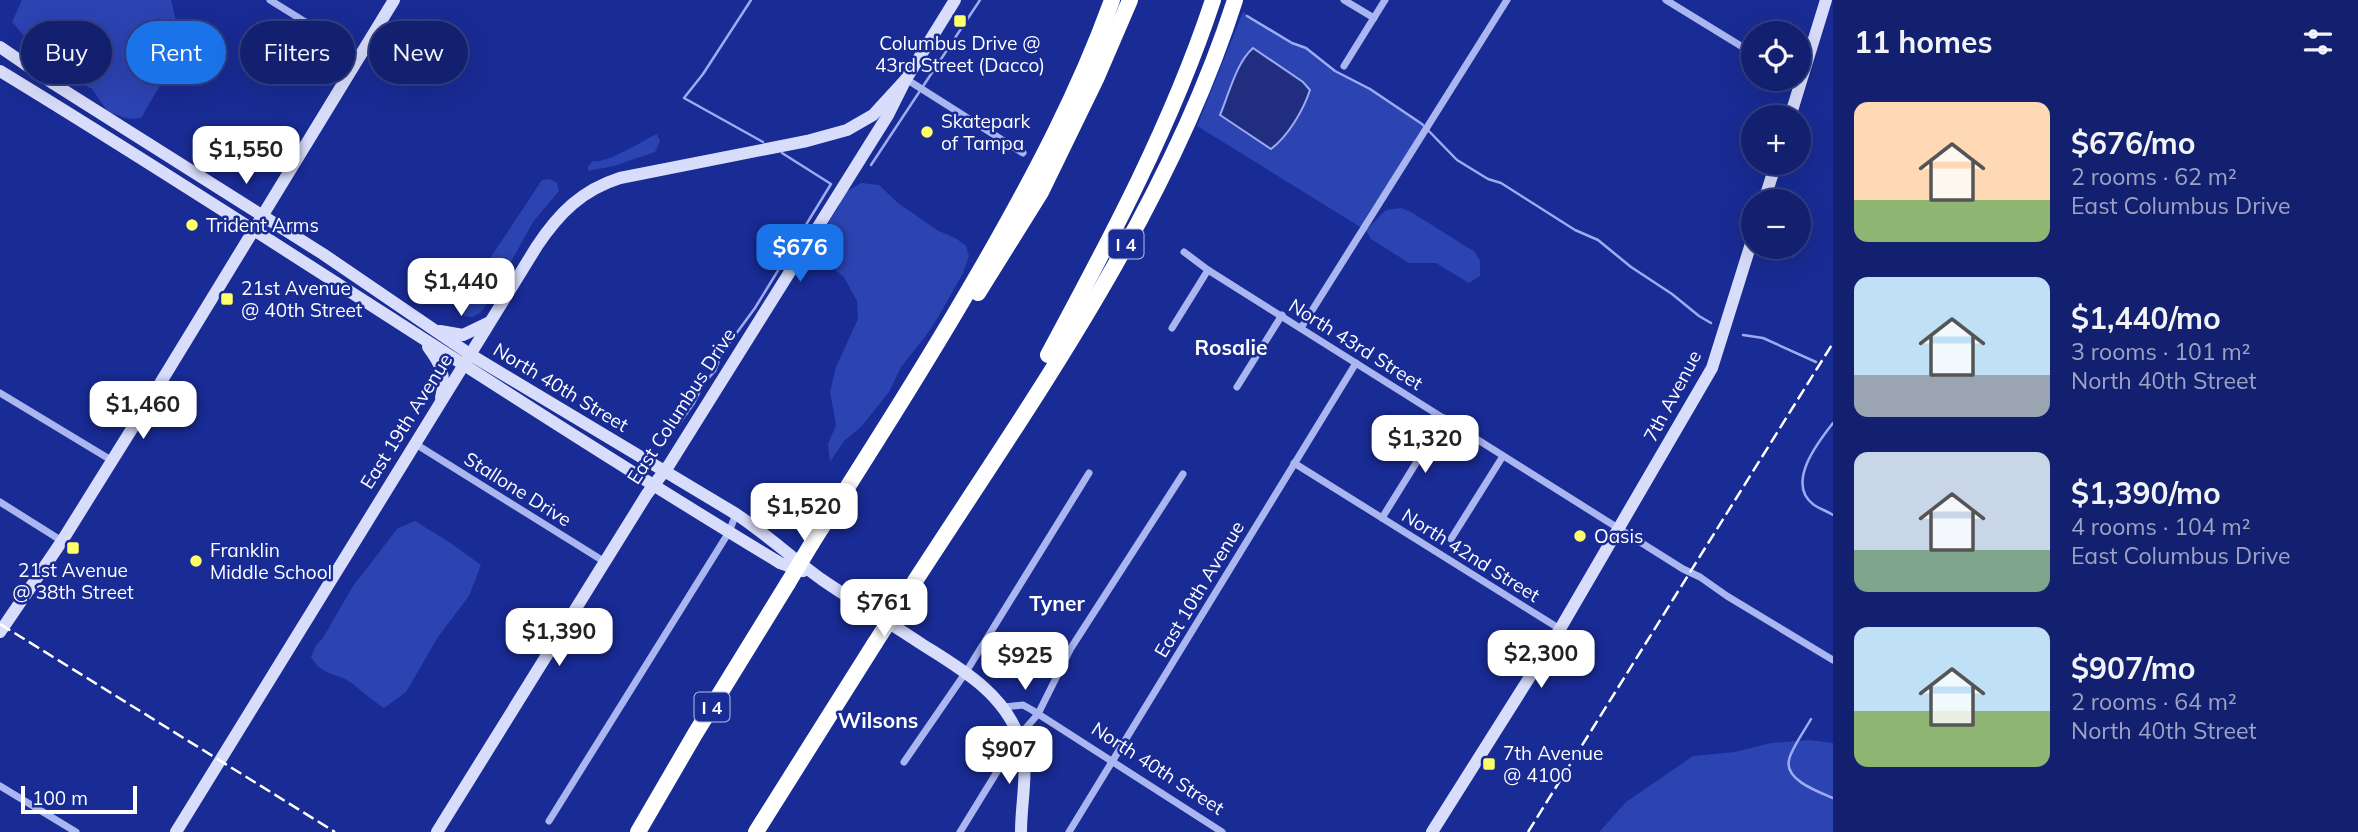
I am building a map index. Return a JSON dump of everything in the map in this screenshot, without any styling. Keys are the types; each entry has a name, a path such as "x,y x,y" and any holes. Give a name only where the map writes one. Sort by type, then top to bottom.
{"highway":[{"name":"I 4","path":"638,832 695,734 903,401 1012,215 1080,81 1112,0"},
{"path":"903,401 975,298 1041,192 1096,79 1130,0"},
{"path":"985,471 1151,156 1180,90 1213,0"},
{"name":"I 4","path":"757,832 1077,327 1157,187 1222,41 1235,0"}],"main road":[{"path":"0,632 62,541 394,0"},
{"name":"East Columbus Drive","path":"437,832 652,486 888,115 906,79 955,0"},
{"path":"1811,40 1826,0"},
{"name":"North 40th Street","path":"0,47 323,254 431,329 467,361 652,486 780,563 819,578"},
{"name":"North 40th Street","path":"3,72 255,230 424,341 467,361 736,514 767,535 819,578 966,672 1004,708 1018,736 1025,760 1026,789 1021,832"},
{"name":"East 19th Avenue","path":"176,832 414,443 547,231 568,206 591,189 620,178 807,141 857,125 884,104 906,79"},
{"path":"857,125 868,144"},
{"path":"152,166 161,152"},
{"name":"7th Avenue","path":"1432,832 1560,628 1712,368 1746,259"},
{"path":"431,329 463,335 492,321"},
{"path":"424,341 442,368 441,401"}],"street":[{"path":"270,0 360,57"},
{"path":"1344,0 1374,18"},
{"path":"1344,66 1385,0"},
{"path":"1301,328 1507,0"},
{"path":"1666,0 1741,46"},
{"path":"3,72 15,57"},
{"path":"906,79 1023,153"},
{"name":"North 43rd Street","path":"1184,252 1208,270 1503,456 1833,660"},
{"path":"1172,328 1208,270"},
{"path":"1237,387 1282,316"},
{"name":"East 10th Avenue","path":"1069,832 1356,363"},
{"path":"0,393 111,460"},
{"path":"1382,518 1444,418"},
{"name":"Stallone Drive","path":"414,443 605,562"},
{"path":"1451,539 1503,456"},
{"name":"North 42nd Street","path":"1294,463 1560,628"},
{"path":"904,762 966,672 1089,473"},
{"path":"960,832 1018,736 1038,714 1071,649 1183,474"},
{"path":"0,502 62,541"},
{"path":"549,821 729,532 736,514"},
{"path":"1004,708 1023,705 1038,714"},
{"name":"North 40th Street","path":"1038,714 1223,832"},
{"path":"0,786 76,832"}],"shaded area":[{"path":"22,0 171,0 176,21 126,21 126,84 161,84 141,118 129,119 108,112 92,89 83,84 112,84 112,21 21,21 21,32 12,22"},
{"path":"1243,12 1292,43 1306,48 1335,71 1370,89 1424,127 1362,228 1197,126"},
{"path":"1253,48 1303,82 1310,90 1294,122 1271,149 1220,115 1237,70"},
{"path":"657,134 660,141 655,152 614,166 588,171 588,166 593,161 615,156"},
{"path":"550,179 557,183 559,191 533,222 512,260 490,291 488,303 480,313 472,317 464,316 485,266 542,180"},
{"path":"861,183 879,185 898,203 966,246 969,256 963,273 940,314 901,367 889,392 861,427 844,441 830,462 828,444 836,425 830,392 836,367 858,319 857,301 844,277 819,257 816,242 838,208 844,193"},
{"path":"1401,208 1475,252 1480,261 1480,276 1469,283 1436,263 1409,263 1371,239 1366,230 1386,210"},
{"path":"415,521 481,565 469,596 438,637 406,692 384,708 347,680 320,668 311,657 353,586 398,528"},
{"path":"1809,740 1833,743 1833,832 1599,832 1626,802 1693,756 1735,752 1771,743"}],"waterway":[{"path":"751,0 703,74 684,98 763,142"},
{"path":"871,165 980,0"},
{"path":"1247,16 1292,43 1306,48 1335,71 1370,89 1422,124 1457,160 1488,179 1501,183 1575,230 1598,240 1631,267 1711,323"},
{"path":"679,424 704,383 715,371 722,353 755,308 831,184 782,153"},
{"path":"1743,335 1763,338 1816,362"},
{"path":"1833,423 1813,452 1803,475 1806,496 1814,505 1833,515"},
{"path":"1811,719 1792,750 1789,767 1792,774 1804,784 1833,798"}],"railway":[{"path":"1528,832 1833,343"},
{"path":"0,624 335,832"}],"place":[{"name":"Columbus Drive @ 43rd Street (Dacco)","path":"960,21"},
{"name":"Skatepark of Tampa","path":"927,132"},
{"name":"Trident Arms","path":"192,225"},
{"name":"21st Avenue @ 40th Street","path":"227,299"},
{"name":"Oasis","path":"1580,536"},
{"name":"21st Avenue @ 38th Street","path":"73,548"},
{"name":"Franklin Middle School","path":"196,561"},
{"name":"7th Avenue @ 4100","path":"1489,764"}],"district":[{"name":"Rosalie","path":"1231,347"},
{"name":"Tyner","path":"1057,603"},
{"name":"Wilsons","path":"878,720"}]}
